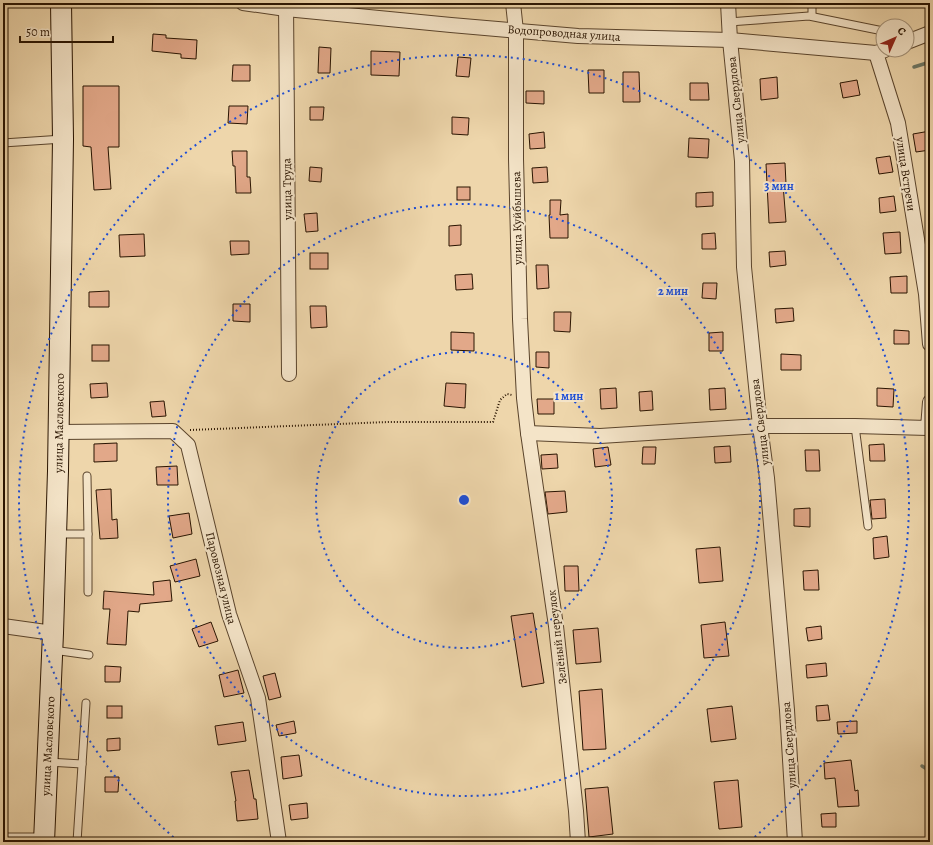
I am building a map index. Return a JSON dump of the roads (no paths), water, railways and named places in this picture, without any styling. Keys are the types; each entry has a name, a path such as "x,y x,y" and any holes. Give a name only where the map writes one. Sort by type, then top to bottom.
{"street":[{"name":"улица Масловского","path":"45,840 59,432 63,139 61,3"},
{"name":"Водопроводная улица","path":"243,3 286,6 516,31 578,36 730,40 875,52"},
{"name":"улица Куйбышева","path":"514,3 516,31 516,159 520,319 524,398 528,433"},
{"name":"улица Свердлова","path":"728,3 730,40 742,161 744,267 760,426 767,478 787,710 795,842"},
{"name":"улица Труда","path":"286,6 289,374"},
{"name":"улица Встречи","path":"882,58 898,123 926,294 930,344"},
{"path":"528,433 600,436 760,426 928,428 930,402"},
{"name":"Паровозная улица","path":"59,432 173,431 188,445 229,614 258,698 279,842"},
{"name":"Зелёный переулок","path":"528,433 556,626 578,842"},
{"path":"3,626 53,641"}],"lane":[{"path":"812,3 812,16"},
{"path":"729,22 812,16 875,29"},
{"path":"3,143 63,139"},
{"path":"855,426 868,526"},
{"path":"87,476 88,592"},
{"path":"56,534 88,534"},
{"path":"53,641 89,655"},
{"path":"77,842 86,703"},
{"path":"47,762 82,764"},
{"path":"3,836 45,840"}],"waterway":[{"path":"914,67 930,62"},
{"path":"922,766 930,771"}]}
